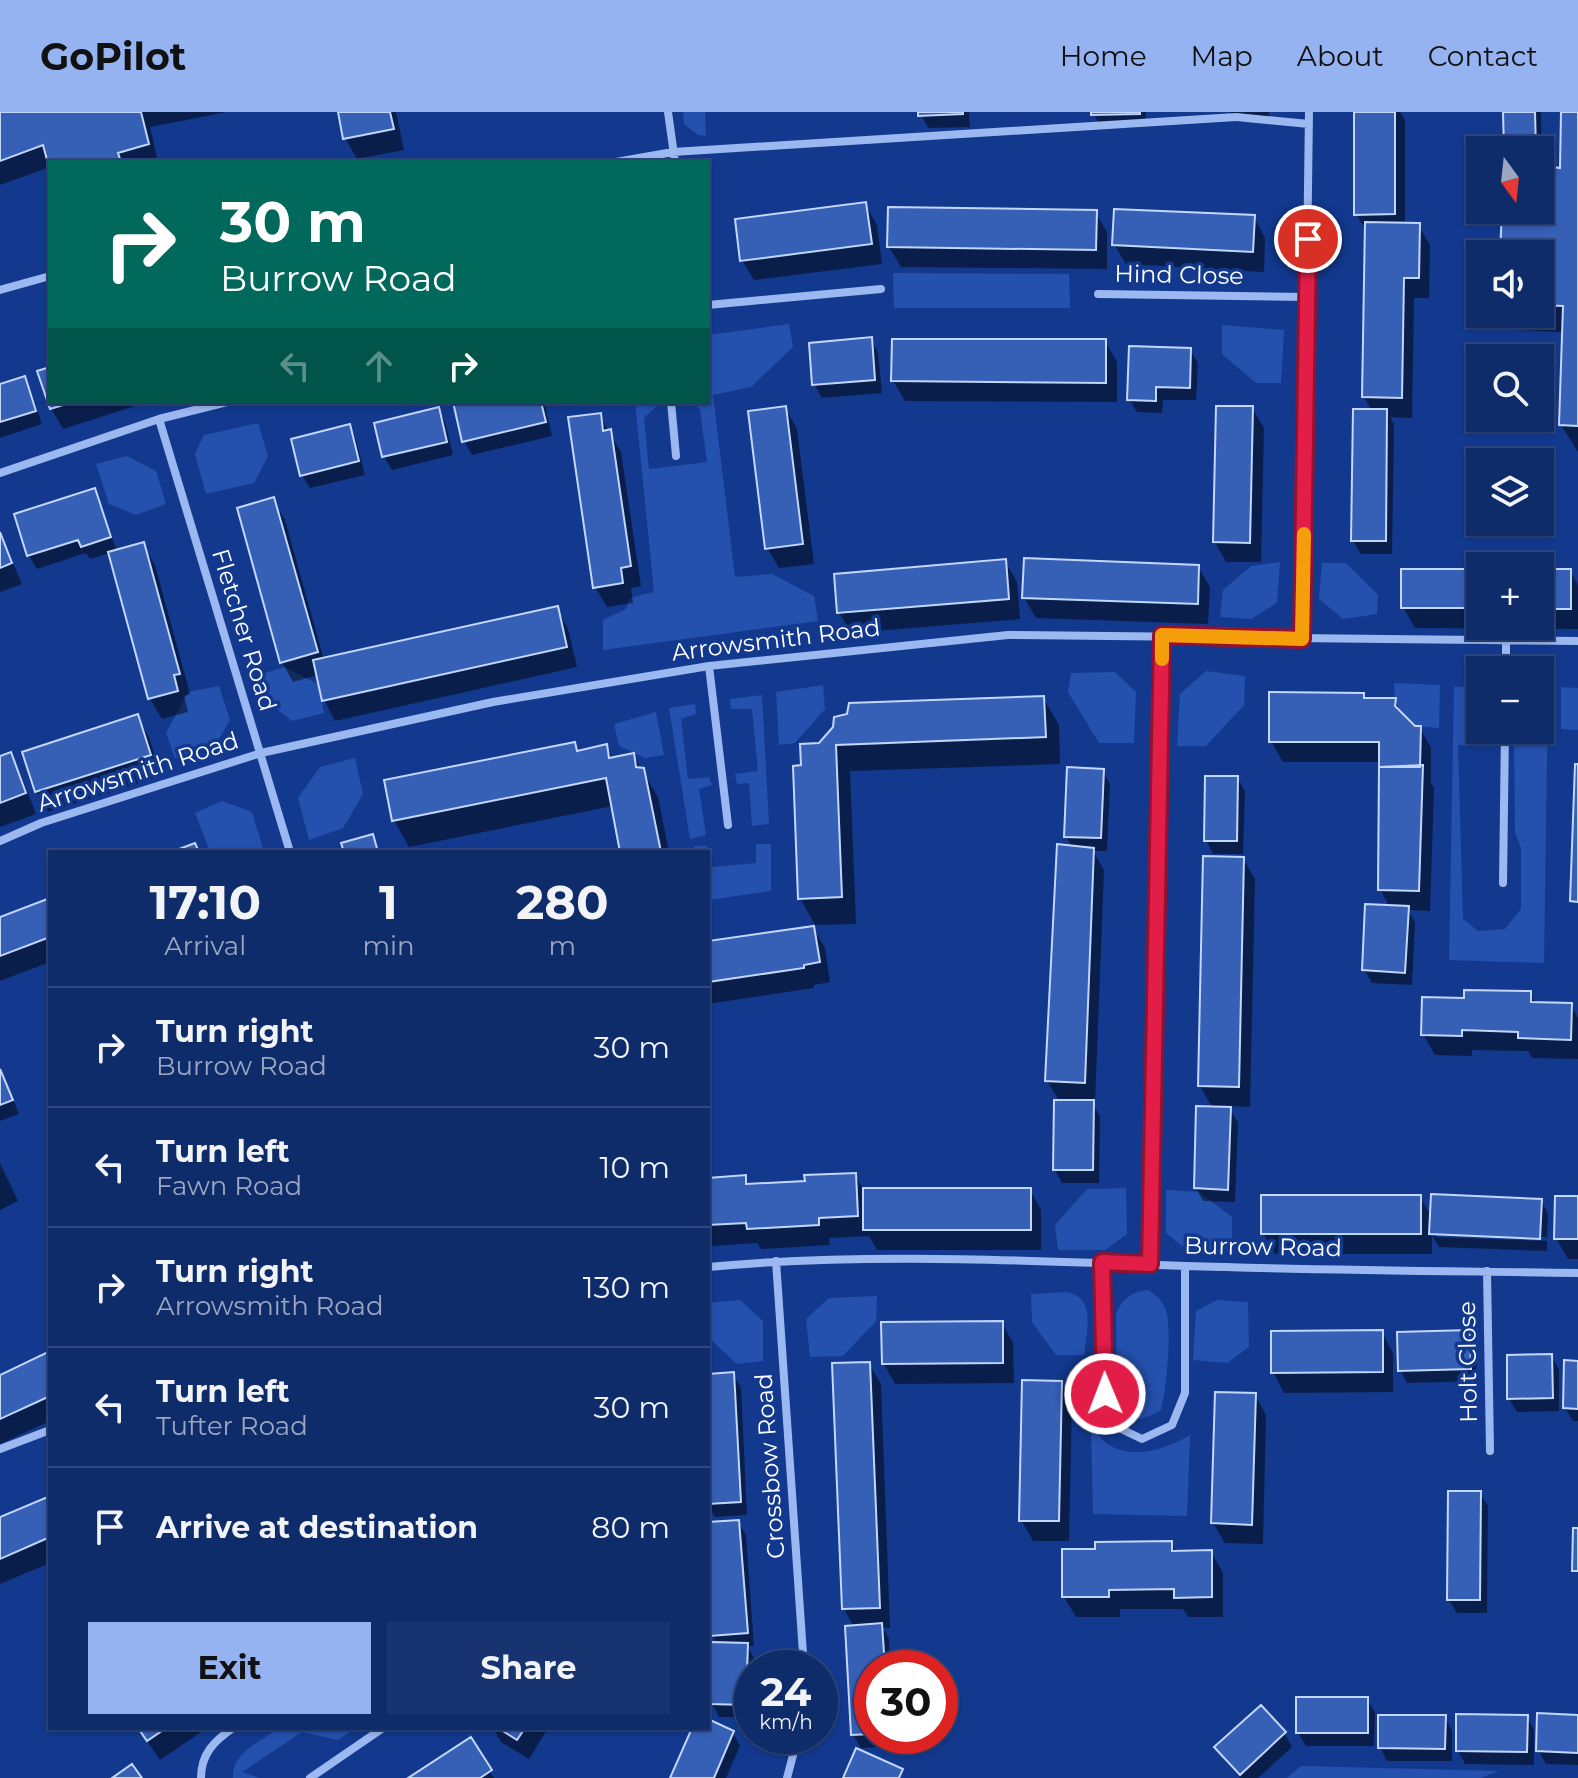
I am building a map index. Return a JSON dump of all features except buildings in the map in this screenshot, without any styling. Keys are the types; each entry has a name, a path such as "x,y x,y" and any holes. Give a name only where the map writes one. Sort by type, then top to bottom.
{"street":[{"path":"668,112 674,157"},
{"path":"1302,639 1309,112"},
{"path":"639,160 1236,117 1309,124"},
{"path":"0,290 48,277"},
{"path":"710,305 881,289"},
{"name":"Hind Close","path":"1098,294 1307,297"},
{"path":"0,473 159,419 219,404"},
{"path":"671,404 676,456"},
{"name":"Fletcher Road","path":"159,419 289,850"},
{"name":"Arrowsmith Road","path":"0,841 41,823 261,753 493,702 709,666 1008,635 1578,641"},
{"path":"1150,1264 1162,635"},
{"path":"1506,641 1506,656"},
{"path":"709,666 728,825"},
{"path":"1503,883 1505,744"},
{"name":"Burrow Road","path":"710,1267 776,1261 1102,1262 1578,1273"},
{"name":"Crossbow Road","path":"776,1261 803,1650"},
{"path":"1102,1262 1105,1394 1115,1426 1142,1439 1172,1425 1185,1393 1185,1266"},
{"name":"Holt Close","path":"1487,1271 1490,1451"},
{"path":"0,1449 48,1431"},
{"path":"201,1778 201,1761 218,1738 230,1730"},
{"path":"310,1778 380,1730"},
{"path":"787,1778 793,1754"}],"shaded area":[{"path":"683,112 705,112 706,136 698,135 684,124"},
{"path":"893,273 1069,274 1070,308 894,308"},
{"path":"789,324 793,347 751,387 713,395 735,577 772,574 814,596 818,621 603,650 603,620 626,609 630,598 654,592 635,404 659,404 644,418 649,469 707,462 700,410 695,404 710,404 710,335"},
{"path":"1222,325 1284,330 1281,383 1256,383 1222,354"},
{"path":"258,423 268,456 254,483 206,494 195,454 204,435"},
{"path":"127,456 156,471 166,504 136,515 109,504 96,464"},
{"path":"1280,562 1277,603 1251,619 1220,617 1223,590 1251,566"},
{"path":"1322,563 1346,563 1378,595 1377,614 1343,619 1319,599"},
{"path":"284,667 318,684 324,713 292,721 268,702 259,675"},
{"path":"1206,671 1245,676 1244,705 1206,746 1177,746 1180,694"},
{"path":"1115,672 1136,692 1134,743 1099,743 1068,692 1071,673"},
{"path":"1394,683 1440,685 1439,728 1415,726 1395,706"},
{"path":"823,685 825,709 795,743 779,745 776,692"},
{"path":"219,686 230,720 213,749 175,758 166,733 188,692"},
{"path":"1454,687 1466,687 1466,744 1486,744 1458,745 1463,919 1478,931 1505,929 1521,909 1521,848 1515,832 1514,744 1547,744 1544,963 1449,960"},
{"path":"1561,687 1578,688 1578,730 1561,729"},
{"path":"762,695 769,824 752,826 749,783 737,784 735,774 758,771 752,709 731,709 730,699"},
{"path":"695,704 696,714 681,719 688,779 709,777 712,785 699,789 706,835 690,839 669,708"},
{"path":"656,712 664,755 645,758 619,746 614,724"},
{"path":"355,758 363,794 343,828 309,840 298,798 320,767"},
{"path":"222,801 252,812 263,850 209,850 195,813"},
{"path":"756,844 771,844 771,891 710,900 710,859 712,867 756,863"},
{"path":"694,846 707,846 708,850 695,850"},
{"path":"1126,1188 1127,1234 1105,1250 1058,1250 1055,1225 1087,1189"},
{"path":"1166,1190 1199,1192 1232,1217 1232,1249 1186,1249 1166,1233"},
{"path":"1148,1290 1160,1300 1167,1314 1165,1388 1161,1410 1132,1419 1121,1413 1117,1406 1116,1314 1128,1297"},
{"path":"1067,1292 1076,1295 1086,1308 1088,1326 1084,1355 1056,1355 1032,1322 1031,1294"},
{"path":"877,1296 876,1321 843,1356 810,1357 806,1319 829,1298"},
{"path":"740,1300 763,1321 763,1361 737,1364 710,1339 710,1303"},
{"path":"1217,1300 1248,1302 1249,1347 1227,1363 1193,1360 1196,1311"},
{"path":"1091,1426 1106,1443 1129,1452 1161,1448 1190,1435 1187,1516 1093,1514"},
{"path":"278,1730 353,1730 338,1740 302,1732 242,1772 260,1778 233,1778 237,1761"},
{"path":"1301,1766 1499,1771 1480,1778 1287,1778"}],"slow traffic":[{"path":"1162,659 1162,635 1302,639 1304,534"}],"route":[{"path":"1105,1394 1102,1262 1150,1264 1162,635 1302,639 1308,239"}]}
